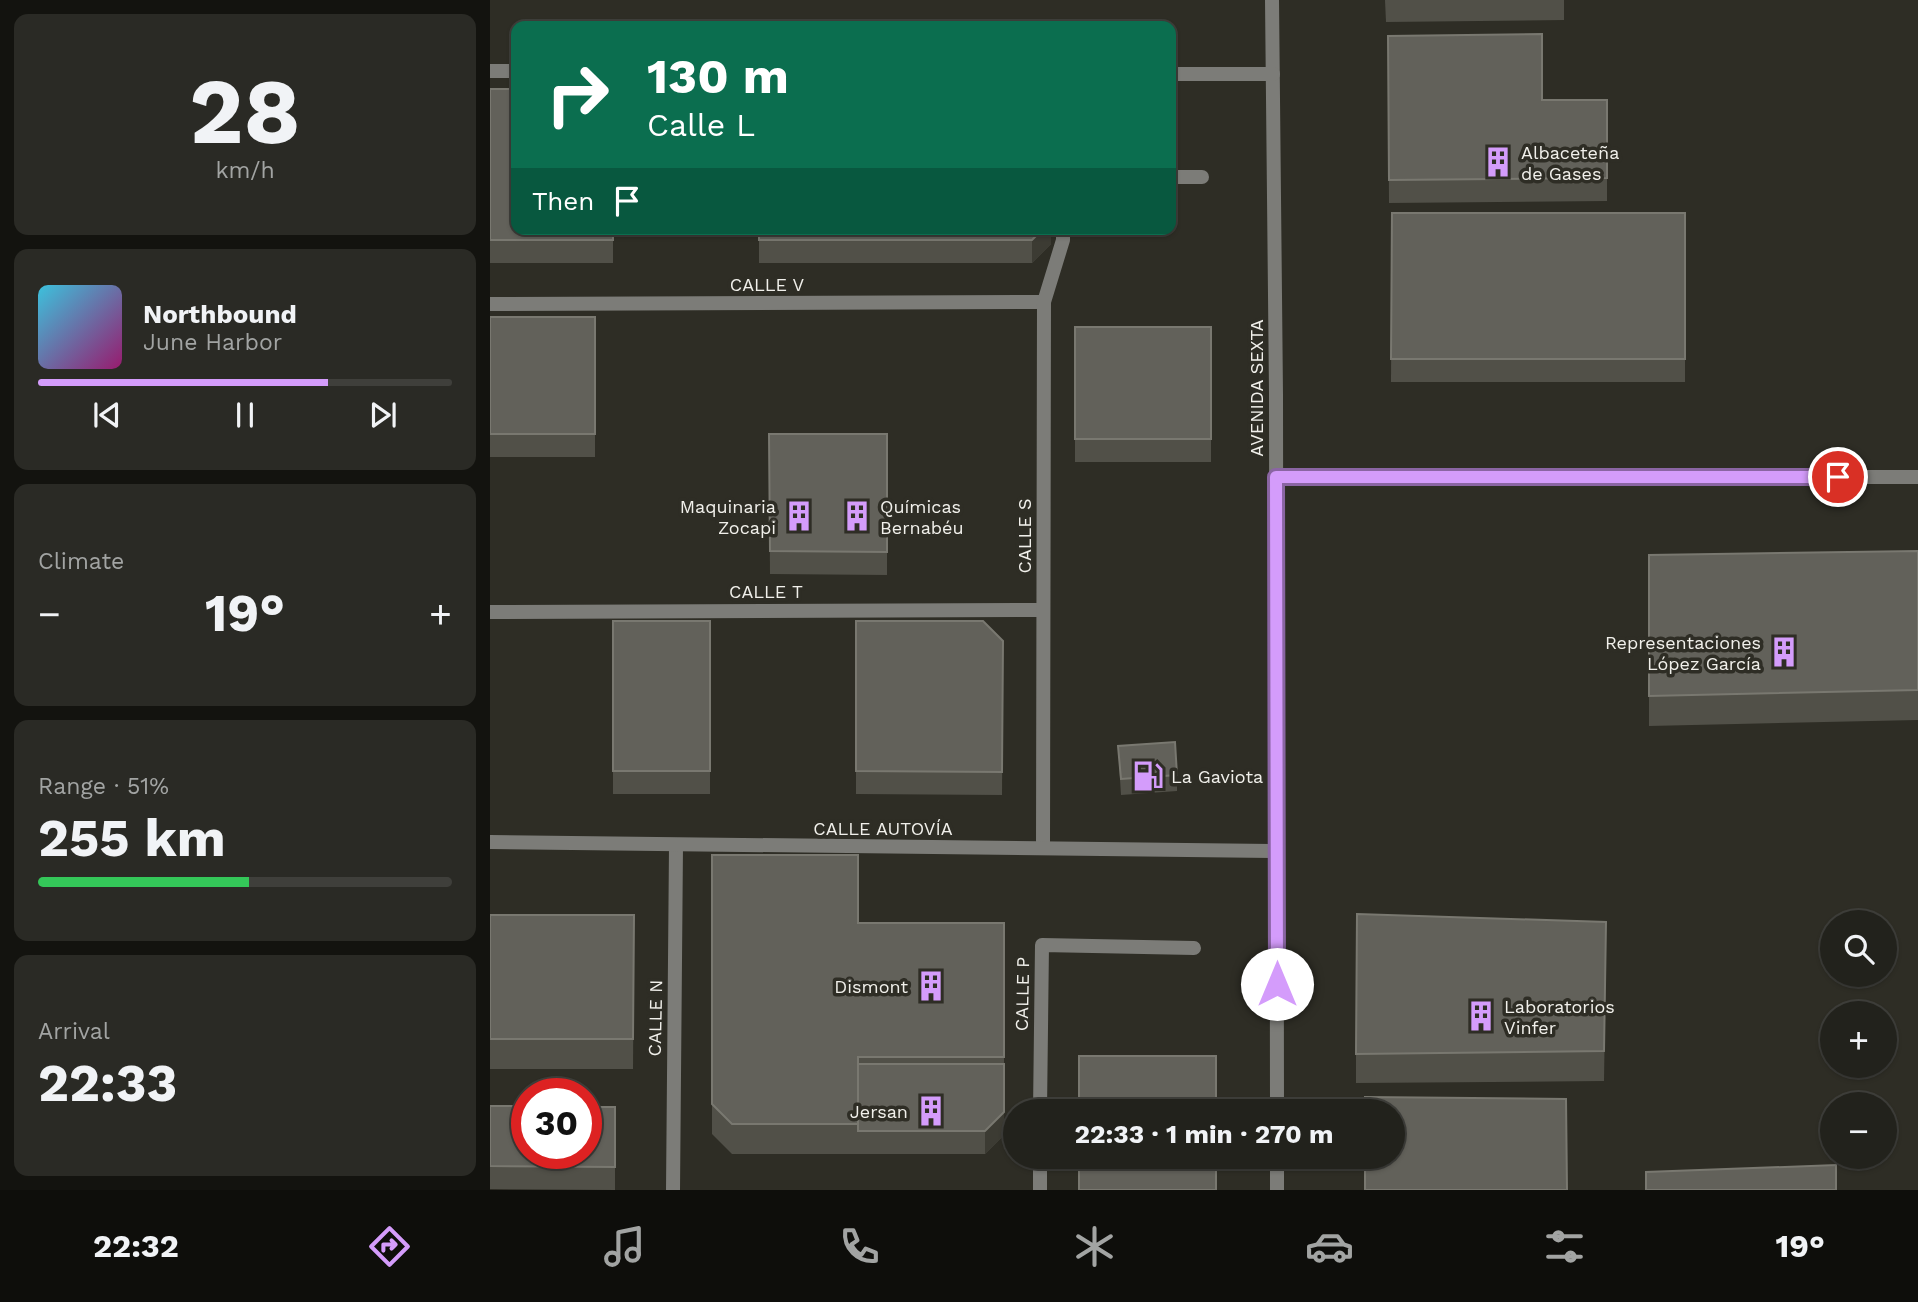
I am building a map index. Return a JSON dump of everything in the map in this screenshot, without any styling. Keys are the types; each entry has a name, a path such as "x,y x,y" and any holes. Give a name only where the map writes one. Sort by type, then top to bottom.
{"street":[{"name":"AVENIDA SEXTA","path":"1272,0 1277,1099"},
{"path":"490,71 511,71"},
{"path":"1176,74 1273,74"},
{"path":"1176,177 1202,177"},
{"name":"CALLE S","path":"1043,847 1044,302 1063,235"},
{"name":"CALLE V","path":"490,304 1044,302"},
{"path":"1276,477 1918,477"},
{"name":"CALLE T","path":"490,611 1042,610"},
{"name":"CALLE AUTOVÍA","path":"490,842 1276,851"},
{"name":"CALLE N","path":"673,1190 676,846"},
{"name":"CALLE P","path":"1041,1099 1042,945 1194,948"},
{"path":"1040,1169 1040,1190"},
{"path":"1277,1169 1277,1190"}],"building":[{"name":"Albaceteña de Gases","path":"1542,34 1542,100 1607,100 1607,178 1389,180 1388,36"},
{"path":"490,89 511,89 511,235 613,235 613,240 490,240"},
{"path":"1392,213 1685,213 1685,359 1391,359"},
{"path":"759,235 1037,235 1032,240 759,240"},
{"path":"490,317 595,317 595,434 490,434"},
{"path":"1075,327 1211,327 1211,439 1075,439"},
{"path":"769,434 887,434 887,552 770,551"},
{"name":"Representaciones López García","path":"1918,551 1918,690 1649,696 1649,555"},
{"path":"613,621 710,621 710,771 613,771"},
{"path":"856,621 983,621 1003,641 1002,772 856,771"},
{"path":"1175,742 1177,775 1121,779 1118,746"},
{"path":"712,855 858,855 858,923 1004,923 1004,1057 858,1057 858,1124 732,1124 712,1104"},
{"name":"Laboratorios Vinfer","path":"1357,914 1606,922 1604,1051 1356,1054"},
{"path":"490,915 634,915 633,1039 490,1039"},
{"path":"1079,1056 1216,1056 1216,1099 1079,1099"},
{"name":"Jersan","path":"858,1064 1004,1064 1003,1113 985,1131 858,1131"},
{"path":"1365,1097 1566,1099 1567,1190 1365,1190 1365,1169 1405,1169 1405,1099"},
{"path":"490,1106 511,1106 511,1166 490,1166"},
{"path":"602,1107 615,1107 615,1167 602,1167"},
{"path":"1820,1166 1820,1169 1836,1169 1836,1190 1646,1190 1646,1172"},
{"path":"1079,1169 1216,1169 1216,1190 1079,1190"}],"place":[{"name":"Albaceteña de Gases","path":"1498,162"},
{"name":"Maquinaria Zocapi","path":"799,516"},
{"name":"Químicas Bernabéu","path":"857,516"},
{"name":"Representaciones López García","path":"1784,652"},
{"name":"La Gaviota","path":"1148,776"},
{"name":"Dismont","path":"931,986"},
{"name":"Laboratorios Vinfer","path":"1481,1016"},
{"name":"Jersan","path":"931,1111"}],"route":[{"path":"1277,984 1276,477 1838,477"}]}
